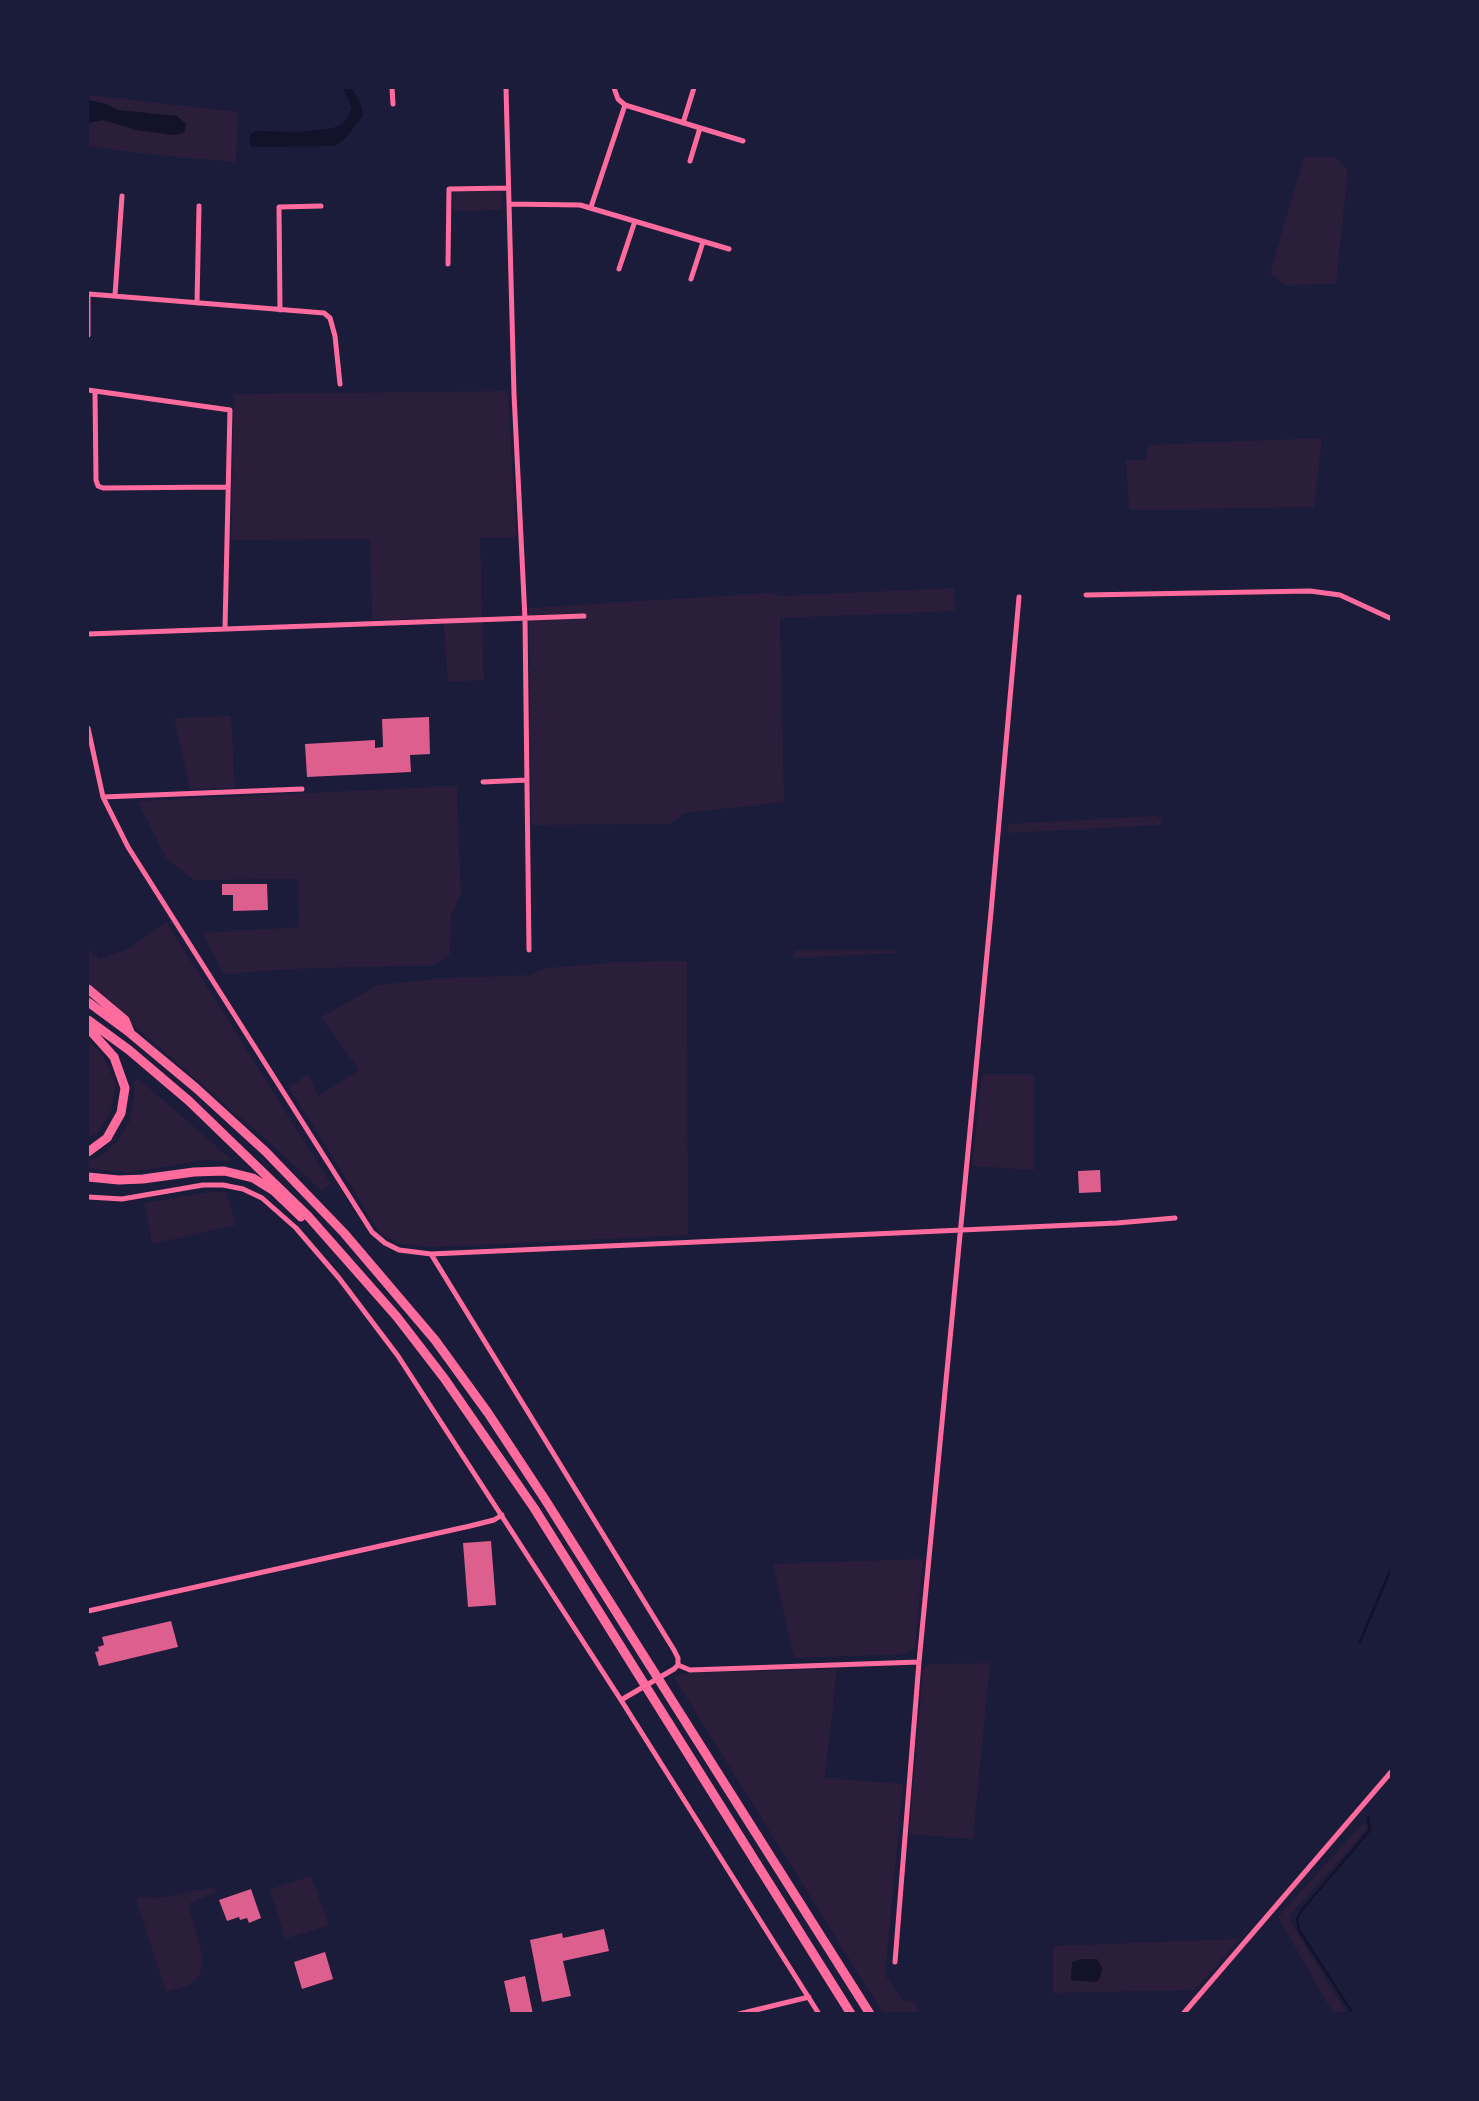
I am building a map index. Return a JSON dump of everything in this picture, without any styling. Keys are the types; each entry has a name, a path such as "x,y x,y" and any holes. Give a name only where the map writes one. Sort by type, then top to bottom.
{"highway":[{"path":"88,989 125,1020 130,1033"},
{"path":"88,1002 196,1087 266,1152 323,1209 435,1340 488,1413 870,2014"},
{"path":"88,1020 129,1050 189,1101 308,1216 364,1279 444,1378 534,1508 851,2014"},
{"path":"88,1028 114,1057 125,1088 121,1113 107,1138 88,1152"},
{"path":"88,1177 143,1179 224,1171 253,1178 274,1191 304,1219 354,1276 364,1279"}],"street":[{"path":"393,88 393,103"},
{"path":"506,88 514,394 525,619 528,950"},
{"path":"614,88 618,99 625,106 743,141"},
{"path":"683,123 694,88"},
{"path":"591,208 625,106"},
{"path":"690,160 700,128"},
{"path":"448,264 449,189 508,188"},
{"path":"115,295 122,196"},
{"path":"509,204 580,205 729,249"},
{"path":"197,303 199,206"},
{"path":"280,310 279,207 321,206"},
{"path":"619,269 635,221"},
{"path":"691,279 703,242"},
{"path":"88,335 88,294 280,310 316,310 330,318 335,336 340,384"},
{"path":"88,390 230,410 225,628"},
{"path":"96,392 96,480 99,486 227,487"},
{"path":"1086,595 1310,591 1340,595 1391,619"},
{"path":"895,1962 919,1662 1019,597"},
{"path":"88,634 584,616"},
{"path":"88,728 103,797 128,847 372,1232 399,1250 431,1254 1117,1223 1175,1218"},
{"path":"483,782 527,780"},
{"path":"103,797 302,789"},
{"path":"88,1197 122,1199 213,1184 243,1189 271,1205 296,1228 339,1278 397,1356 621,1700 819,2014"},
{"path":"431,1254 678,1658 678,1665 674,1670 621,1700"},
{"path":"88,1611 470,1526 494,1520 502,1515"},
{"path":"678,1665 693,1670 919,1662"},
{"path":"1183,2014 1391,1771"},
{"path":"739,2014 809,1997"}],"shaded area":[{"path":"343,88 352,88 363,115 346,138 335,146 252,147 249,142 251,134 256,131 301,132 341,125 352,107"},
{"path":"88,95 238,112 236,162 88,146"},
{"path":"88,100 118,110 177,116 186,124 184,133 173,135 136,130 103,120 88,123"},
{"path":"1304,157 1335,157 1348,170 1336,284 1285,285 1270,273"},
{"path":"501,189 502,210 453,211 453,191"},
{"path":"508,391 516,538 480,537 484,680 448,682 443,618 372,620 370,539 231,540 234,394"},
{"path":"1322,438 1314,507 1129,510 1126,460 1146,460 1148,445"},
{"path":"954,588 955,611 780,618 784,802 685,813 671,824 531,825 529,608 771,593 781,596"},
{"path":"231,716 235,788 190,789 174,718"},
{"path":"457,786 461,894 451,917 450,954 435,965 291,969 224,974 202,933 299,927 298,879 194,880 166,858 138,801"},
{"path":"1156,816 1163,820 1160,825 1008,833 1008,824"},
{"path":"166,922 331,1184 322,1191 88,986 88,948 100,959 128,949"},
{"path":"794,950 897,950 896,953 794,958"},
{"path":"687,961 688,1235 431,1247 396,1243 380,1233 289,1087 308,1074 318,1096 359,1070 321,1017 378,985 445,978 530,975 546,968 622,962"},
{"path":"88,1041 101,1053 116,1084 111,1112 96,1134 88,1138"},
{"path":"982,1075 1034,1075 1034,1170 972,1166"},
{"path":"138,1078 233,1161 204,1160 132,1172 88,1167 88,1161 99,1157 118,1141 130,1120 134,1082"},
{"path":"226,1192 236,1225 152,1244 144,1203"},
{"path":"923,1559 915,1647 906,1654 794,1658 773,1564"},
{"path":"990,1663 973,1839 909,1834 923,1668 930,1664"},
{"path":"837,1669 825,1778 903,1784 885,1975 902,2000 913,2001 921,2013 883,2013 673,1676 689,1673"},
{"path":"1364,1822 1366,1830 1291,1914 1290,1921 1347,2013 1333,2013 1278,1917"},
{"path":"311,1876 329,1925 285,1939 270,1889"},
{"path":"214,1887 216,1892 188,1904 203,1958 200,1975 190,1985 166,1992 136,1899 147,1896 155,1899"},
{"path":"1239,1939 1195,1990 1053,1993 1053,1946"},
{"path":"1097,1959 1102,1968 1100,1979 1096,1982 1071,1980 1072,1962"}],"building":[{"path":"429,717 430,754 410,755 411,772 307,777 305,744 375,740 375,748 383,747 382,719"},
{"path":"222,884 267,884 268,910 233,911 233,895 222,895"},
{"path":"1100,1170 1101,1192 1079,1193 1078,1171"},
{"path":"491,1541 496,1605 468,1607 463,1543"},
{"path":"171,1621 178,1647 99,1666 95,1652 99,1651 98,1647 104,1645 102,1637"},
{"path":"251,1889 261,1918 249,1923 247,1918 240,1920 239,1917 227,1921 219,1900"},
{"path":"604,1929 609,1951 563,1961 571,1996 542,2002 530,1940 562,1933 563,1938"},
{"path":"325,1952 333,1979 302,1989 294,1962"},
{"path":"525,1976 533,2014 511,2014 504,1981"}],"waterway":[{"path":"1360,1642 1392,1566"},
{"path":"1353,2014 1299,1930 1297,1919 1370,1830 1368,1817"}]}
